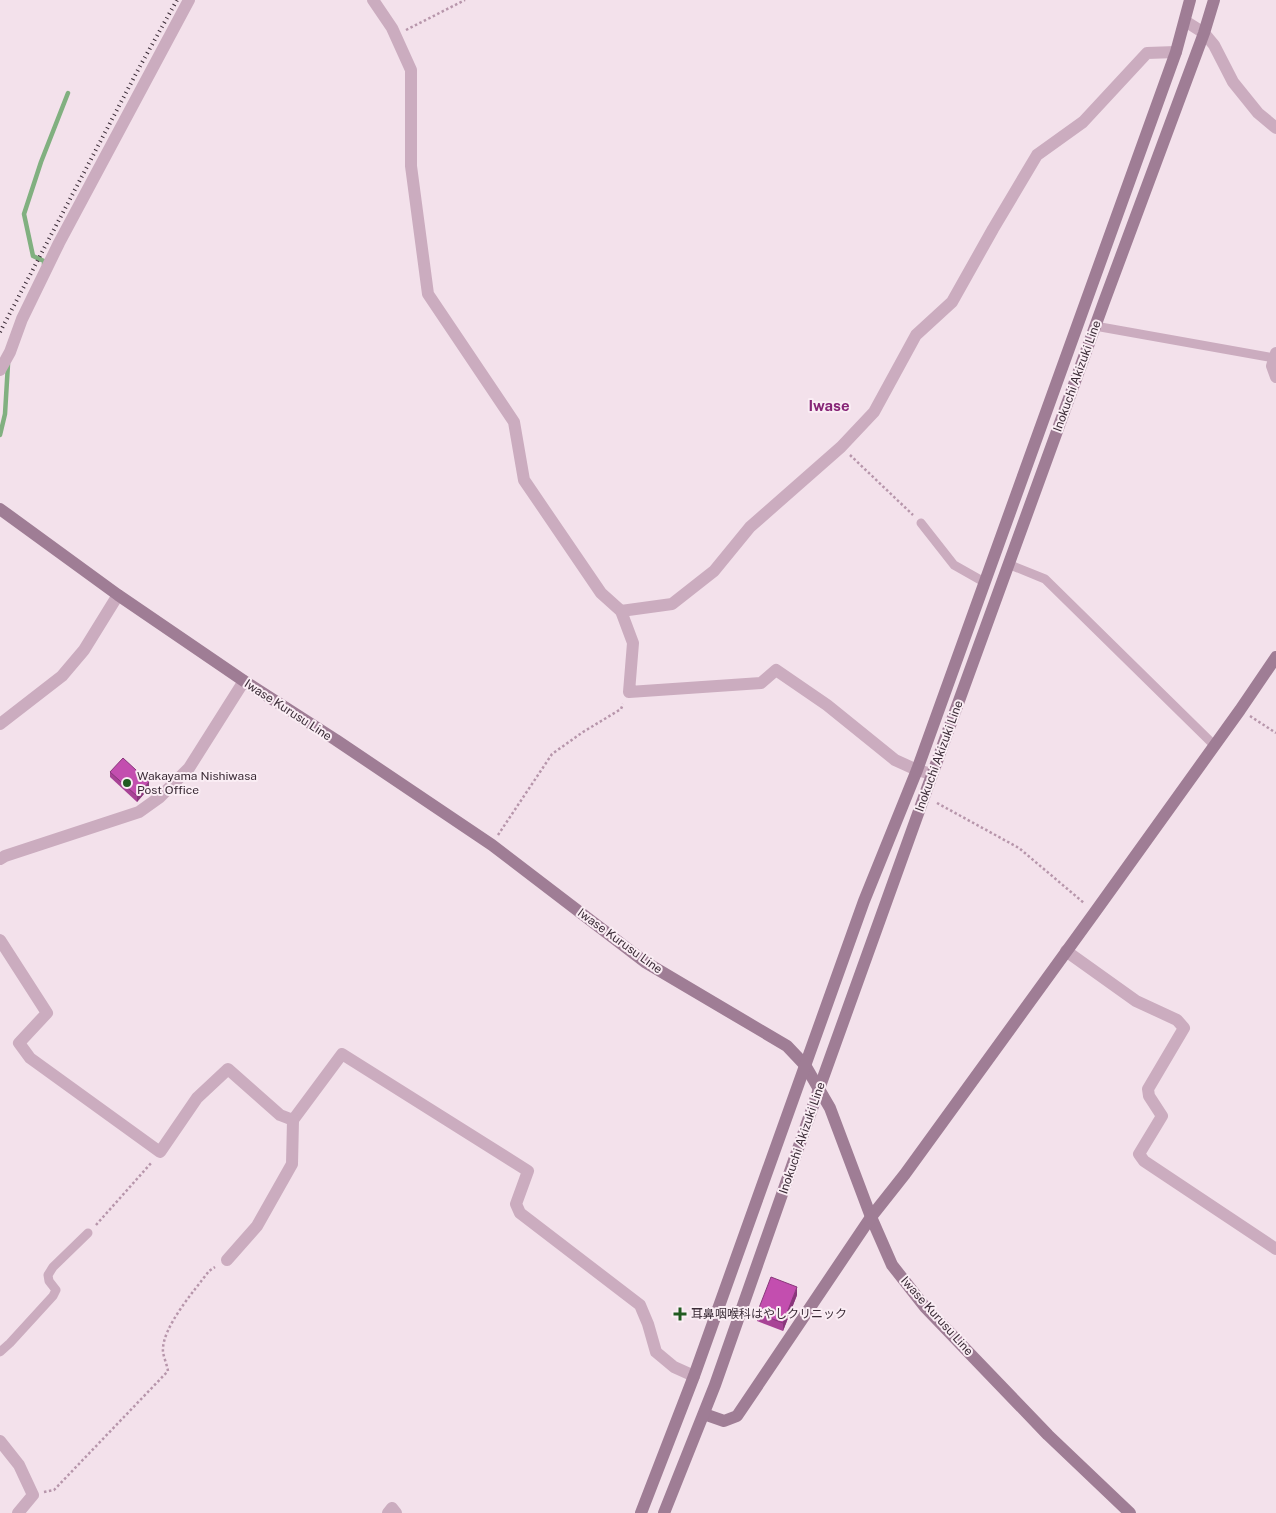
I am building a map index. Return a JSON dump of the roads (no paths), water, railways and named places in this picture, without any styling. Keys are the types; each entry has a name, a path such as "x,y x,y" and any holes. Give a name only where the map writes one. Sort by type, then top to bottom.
{"main road":[{"name":"Inokuchi Akizuki Line","path":"640,1513 694,1376 864,902 917,770 1176,52 1190,0"},
{"name":"Inokuchi Akizuki Line","path":"664,1513 704,1414 932,774 1204,33 1214,0"},
{"name":"Iwase Kurusu Line","path":"0,509 118,595 244,681 492,844 645,962 787,1046 805,1065 830,1108 871,1217 892,1265 925,1306 1048,1435 1130,1513"},
{"path":"704,1414 724,1421 737,1416 871,1217 905,1174 1095,912 1276,657"}],"street":[{"path":"0,370 10,352 22,319 59,242 189,0"},
{"path":"373,0 392,28 411,70 411,166 428,294 514,422 524,480 602,593 621,611 633,643 629,692 761,683 776,670 827,705 895,760 917,770 932,774"},
{"path":"1185,20 1204,33 1214,45 1233,82 1258,113 1276,128"},
{"path":"621,611 672,604 714,572 750,527 841,447 874,412 916,335 952,302 1037,156 1083,122 1147,53 1176,52"},
{"path":"1275,356 1272,366 1276,377"},
{"path":"0,724 62,676 84,650 118,595"},
{"path":"0,859 139,812 160,797 189,768 244,681"},
{"path":"0,940 47,1013 19,1043 30,1058 160,1152 197,1098 228,1069 280,1115 294,1120"},
{"path":"1066,951 1136,1001 1177,1020 1184,1028 1148,1089 1149,1096 1162,1116 1140,1154 1144,1161 1276,1250"},
{"path":"227,1260 257,1226 292,1164 294,1120 342,1054 528,1171 516,1204 520,1213 640,1305 656,1352 674,1367 694,1376"},
{"path":"0,1441 19,1465 33,1495 18,1513"},
{"path":"388,1513 392,1508 396,1513"}],"lane":[{"path":"1095,326 1275,356"},
{"path":"921,523 954,565 984,582"},
{"path":"1008,564 1045,579 1214,746"},
{"path":"0,1352 53,1296 56,1290 49,1281 48,1275 53,1267 88,1233"}],"waterway":[{"path":"44,264 46,262 33,256 24,214 41,162 68,93"},
{"path":"0,435 5,414 8,364"}],"railway":[{"path":"0,332 139,68 177,0"}],"place":[{"name":"Wakayama Nishiwasa Post Office","path":"127,783"},
{"name":"耳鼻咽喉科はやしクリニック","path":"680,1314"}],"district":[{"name":"Iwase","path":"829,406"}]}
